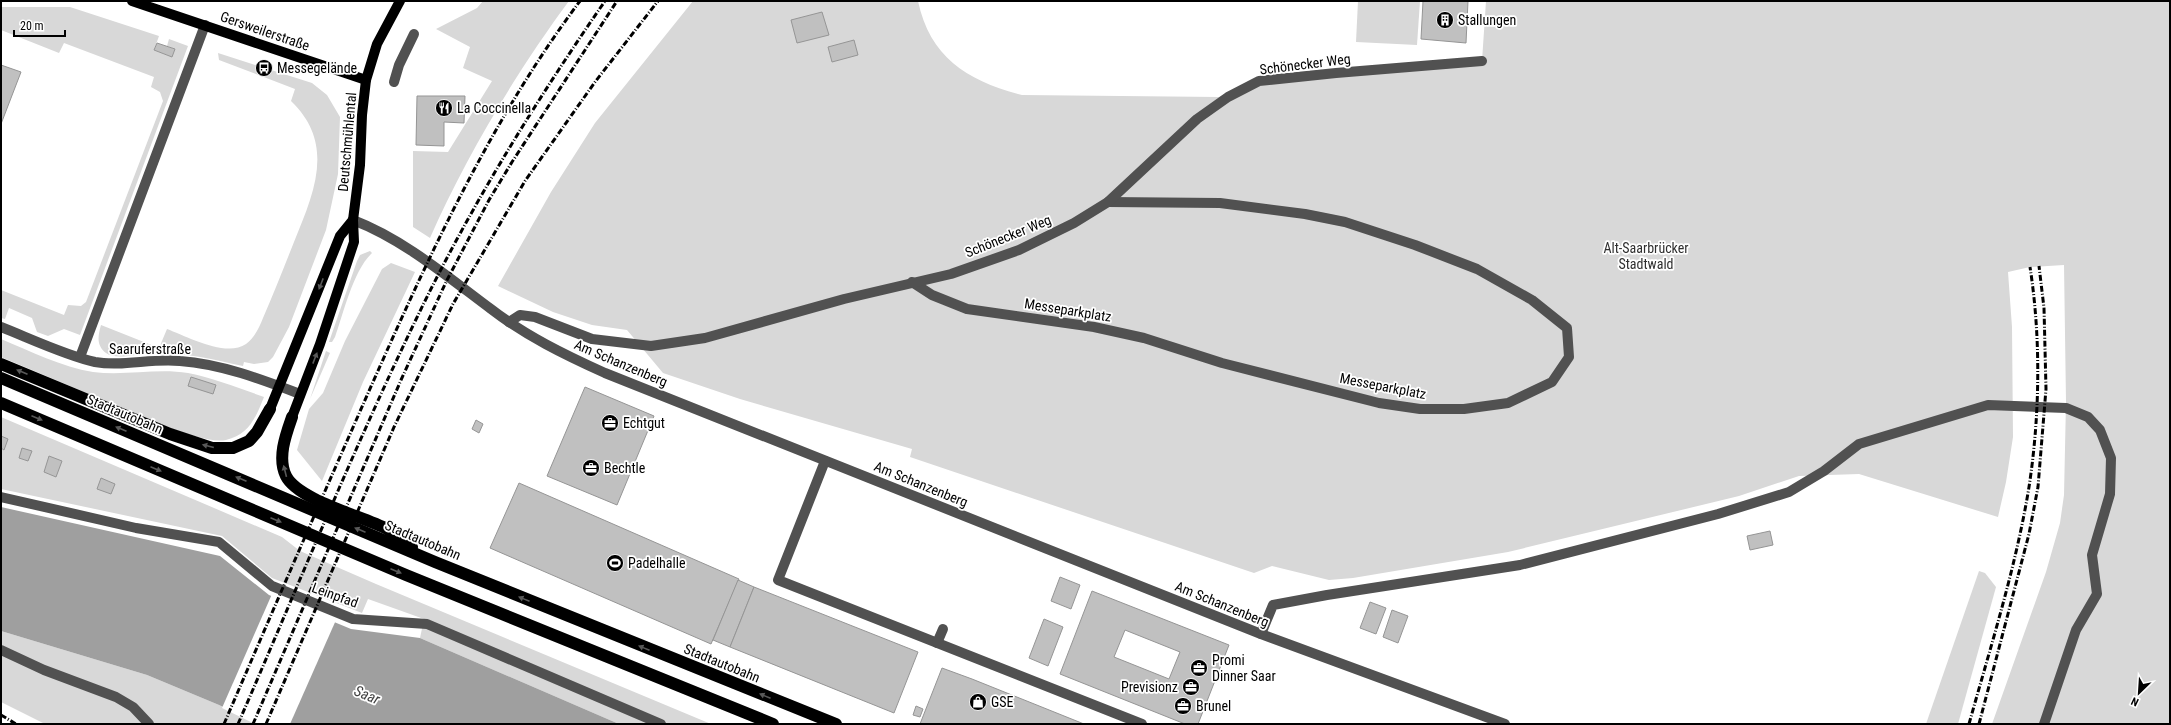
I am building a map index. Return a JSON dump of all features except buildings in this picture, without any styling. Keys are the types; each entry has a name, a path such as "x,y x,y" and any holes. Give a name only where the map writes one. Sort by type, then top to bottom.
{"highway":[{"path":"1,364 170,434 212,448 232,448 249,441 257,432 270,409"},
{"name":"Stadtautobahn","path":"1,378 435,562 836,724"},
{"path":"1,403 414,578 773,724"},
{"path":"292,416 283,444 283,456 285,475 294,487 315,498 387,529 435,562"}],"main road":[{"name":"Gersweilerstraße","path":"133,1 366,80"},
{"name":"Deutschmühlental","path":"292,416 320,344 354,242 353,220 360,165 362,115 366,80 377,44 400,1"},
{"path":"270,409 340,236 353,220"}],"street":[{"path":"80,357 205,25"},
{"path":"394,82 399,65 414,34"},
{"name":"Schönecker Weg","path":"509,322 520,316 535,317 592,339 651,346 705,338 912,282 951,274 1019,250 1060,231 1108,202 1197,119 1228,97 1259,82 1321,74 1482,60"},
{"name":"Messeparkplatz","path":"912,282 932,295 967,309 1094,327 1144,338 1222,363 1379,403 1420,409 1464,409 1508,403 1552,382 1569,357 1567,328 1532,300 1477,269 1396,238 1338,220 1305,214 1220,203 1108,202"},
{"name":"Am Schanzenberg","path":"353,220 367,225 405,248 509,322 555,350 605,374 1261,634 1505,724"},
{"name":"Saaruferstraße","path":"1,327 94,362 114,364 150,360 180,361 244,374 300,394"},
{"path":"1261,634 1273,605 1327,594 1520,565 1718,514 1789,492 1824,471 1859,444 1988,405 2066,408 2088,417 2100,430 2111,458 2110,494 2092,555 2097,594 2076,630 2044,724"},
{"path":"825,461 778,580 1142,724"},
{"name":"Leinpfad","path":"1,497 136,528 219,542 272,586 353,618 427,624 661,724"},
{"path":"937,643 943,629"},
{"path":"1,650 44,670 116,697 133,707 149,724"}],"green space":[{"path":"483,1 569,1 530,56 493,116 459,177 430,238 413,227 413,151 448,152 492,81 463,68 470,47 436,29 477,8"},
{"name":"Alt-Saarbrücker Stadtwald","path":"693,1 918,1 924,21 932,38 942,52 954,64 969,74 1003,89 1022,95 1219,97 1259,78 1482,61 1486,1 2170,1 2170,724 1992,724 2046,572 2060,523 2064,495 2066,402 2064,265 2030,267 2008,272 2012,327 2013,437 2006,482 1998,517 1859,474 1799,476 1739,496 1508,552 1353,578 1329,580 1272,566 1254,573 910,457 912,449 740,399 663,373 627,330 592,325 553,312 498,286 551,192 595,123"},
{"path":"1358,1 1420,1 1417,45 1356,42"},
{"path":"1,7 70,7 159,36 154,50 172,57 175,49 167,46 169,39 188,46 80,335 64,329 48,336 37,332 32,318 9,308 5,319 1,318 1,290 64,315 68,305 81,306 86,302 163,101 160,92 151,87 154,77 64,43 59,53 1,30"},
{"path":"218,53 312,83 327,95 340,117 338,174 326,230 289,327 273,357 268,362 254,364 244,362 243,366 198,356 164,353 122,357 111,355 106,353 99,344 101,325 159,348 167,329 195,341 217,347 228,349 238,348 246,344 260,325 308,205 314,187 317,169 317,152 313,134 305,117 291,101 295,89 219,60"},
{"path":"370,251 372,253 359,270 354,281 335,337 332,342 329,342 357,261 360,255"},
{"path":"391,263 415,272 363,382 322,481 297,450 309,409 323,393 345,341 382,269"},
{"path":"1,339 46,358 81,370 105,373 165,371 188,373 216,380 264,397 255,418 241,434 226,440 200,438 167,427 1,357"},
{"path":"326,351 330,353 310,399"},
{"path":"1,417 282,537 300,551 376,584 711,724 619,724 420,638 424,619 368,599 362,613 272,578 222,536 1,489"},
{"path":"1979,571 1985,573 1996,587 1958,724 1926,724"},
{"path":"1,631 147,675 260,724 45,724 1,702"}],"water":[{"name":"Saar","path":"1,507 220,556 269,595 351,629 420,638 619,724 260,724 147,675 1,631"}],"pier":[{"path":"272,594 336,620 290,724 255,724 222,708"}],"railway":[{"path":"224,724 373,382 441,234 492,137 519,91 580,1"},
{"path":"238,724 374,409 443,265 508,150 605,1"},
{"path":"253,724 401,380 446,282 489,200 512,162 617,1"},
{"path":"266,724 394,427 453,304 525,181 595,82 658,1"},
{"path":"1979,724 2029,534 2038,487 2046,389 2044,308 2039,266"},
{"path":"1969,724 2010,576 2024,517 2033,460 2038,377 2036,321 2030,267"},
{"path":"1,715 16,724"}],"place":[{"name":"Stallungen","path":"1445,20"},
{"name":"Messegelände","path":"264,68"},
{"name":"La Coccinella","path":"444,108"},
{"name":"Echtgut","path":"610,423"},
{"name":"Bechtle","path":"591,468"},
{"name":"Padelhalle","path":"615,563"},
{"name":"Promi Dinner Saar","path":"1199,668"},
{"name":"Previsionz","path":"1191,687"},
{"name":"GSE","path":"978,702"},
{"name":"Brunel","path":"1183,706"}]}
